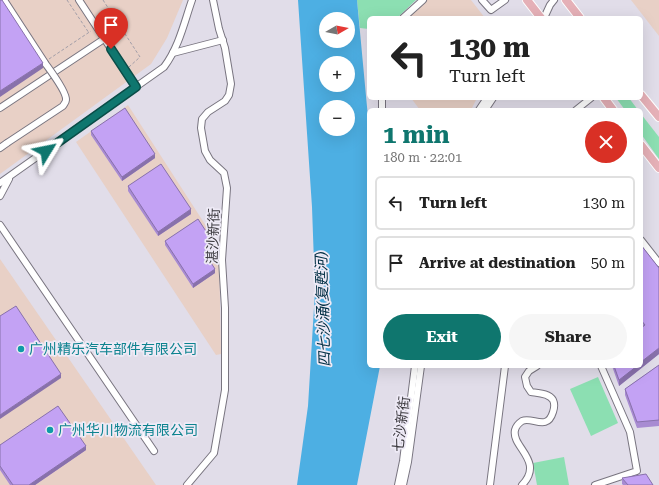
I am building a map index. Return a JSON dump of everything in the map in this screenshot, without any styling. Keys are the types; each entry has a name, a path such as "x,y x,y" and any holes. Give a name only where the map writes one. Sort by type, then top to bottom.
{"main road":[{"path":"527,0 538,16"},
{"path":"566,0 578,16"},
{"path":"643,97 659,117"},
{"path":"643,148 659,168"}],"street":[{"path":"0,148 63,106 66,101 66,96 46,62 4,0"},
{"path":"79,0 136,87"},
{"path":"0,183 164,66 173,53 181,36 192,0"},
{"name":"湛沙新街","path":"187,485 214,453 225,390 225,308 222,260 227,188 224,173 210,160 205,151 201,128 202,119 208,112 225,101 229,95 231,84 223,40 219,29 213,0"},
{"path":"405,16 423,0"},
{"path":"482,0 491,10 505,0"},
{"path":"540,16 554,0"},
{"path":"0,108 104,39"},
{"path":"173,53 223,40"},
{"path":"578,108 588,100"},
{"path":"0,179 11,176"},
{"path":"0,196 11,176"},
{"path":"0,218 1,228 154,451"},
{"path":"643,243 659,263"},
{"name":"七沙新街","path":"398,485 403,460 415,368"},
{"name":"七沙新街","path":"403,485 408,462 421,368"},
{"path":"490,485 505,368"},
{"path":"522,485 528,478 529,467 528,458 516,439 514,432 516,426 526,420 540,423 546,421 551,418 554,406 553,400 547,395 531,392 527,386 525,377 529,371 534,368"},
{"path":"595,485 637,471 630,432 602,368"}],"path":[{"path":"67,0 88,33"},
{"path":"103,0 140,57 125,70"},
{"path":"46,62 114,16"}],"shaded area":[{"path":"0,0 183,0 167,38 151,64 0,174"},
{"path":"427,0 471,0 483,16 408,16"},
{"path":"631,0 659,0 659,36"},
{"path":"412,100 476,100 472,108 418,108"},
{"path":"128,105 219,246 221,354 216,355 76,142"},
{"path":"0,259 156,485 0,485"}],"green space":[{"path":"357,0 416,0 399,16 367,16 367,29 360,28"},
{"path":"618,100 630,100 636,108 624,108"},
{"path":"643,117 659,137 659,159 643,137"},
{"path":"598,377 618,423 591,436 570,389"},
{"path":"564,457 569,485 537,485 533,463"}],"water":[{"name":"四七沙涌(复甦河)","path":"298,0 357,0 367,108 367,368 380,368 357,485 297,485 308,406 315,291 312,207"}],"building":[{"path":"0,0 2,0 43,63 0,91"},
{"path":"125,108 155,154 122,177 91,131"},
{"path":"161,164 191,209 158,232 128,186"},
{"path":"198,219 215,245 204,252 215,269 193,284 165,241"},
{"path":"643,248 659,268 659,348 643,360 643,326 645,325 643,322"},
{"name":"广州精乐汽车部件有限公司","path":"16,306 61,374 0,415 0,316"},
{"path":"659,365 659,420 637,422 625,389"},
{"path":"615,368 634,368 619,380"},
{"name":"广州华川物流有限公司","path":"58,406 86,446 29,485 13,485 0,466 0,445"},
{"path":"646,474 653,485 628,485 622,478"}],"place":[{"name":"广州精乐汽车部件有限公司","path":"21,349"},
{"name":"广州华川物流有限公司","path":"50,430"}],"route":[{"path":"46,151 136,87 111,49"}]}
